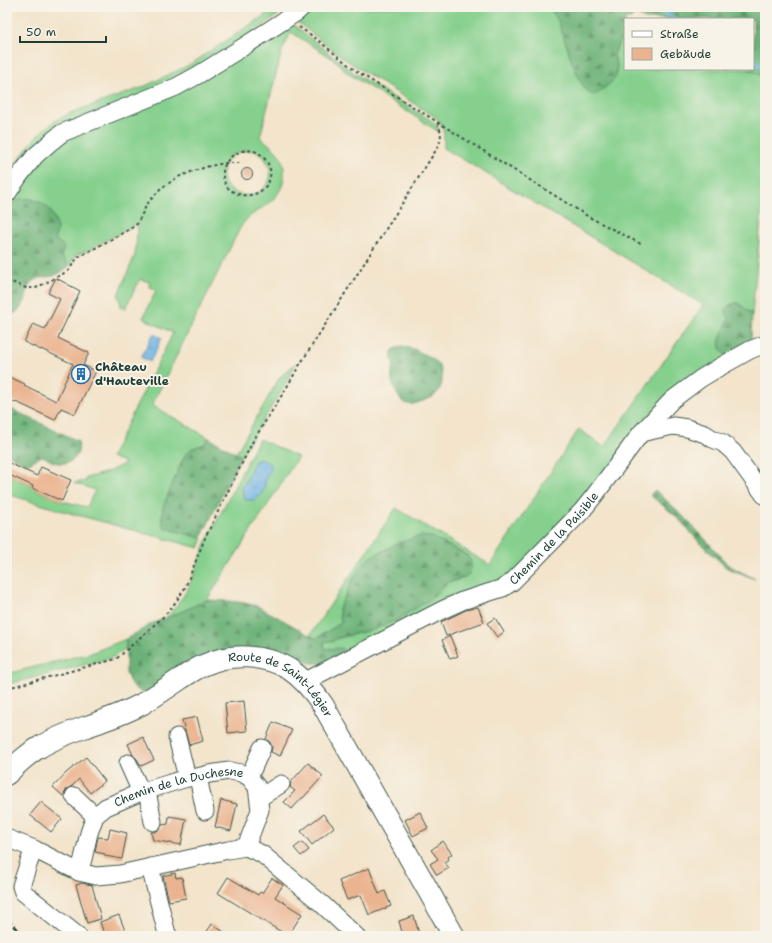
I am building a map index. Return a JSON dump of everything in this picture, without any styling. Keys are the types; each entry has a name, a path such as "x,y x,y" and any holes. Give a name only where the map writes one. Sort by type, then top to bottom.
{"main road":[{"name":"Route de Saint-Légier","path":"7,774 23,758 40,746 132,709 156,696 203,665 232,658 244,657 272,662 290,670 317,696 330,716 454,936"}],"street":[{"path":"7,194 35,156 62,133 176,87 198,75 288,18 302,7"},
{"name":"Chemin de la Paisible","path":"304,682 442,610 462,601 503,588 512,582 582,511 641,433 672,400 700,379 718,368 762,345"},
{"path":"641,433 669,426 679,426 705,434 728,447 733,452 765,496"},
{"path":"178,737 205,811"},
{"path":"249,776 262,748"},
{"path":"128,763 144,791 153,822"},
{"name":"Chemin de la Duchesne","path":"95,816 106,807 144,791 209,774 230,771 241,773 249,776 257,787 260,810 246,847"},
{"path":"259,798 281,784"},
{"path":"74,796 95,816 79,872"},
{"path":"8,838 34,849 79,872 96,876 120,874 246,847 262,854 322,904 356,936"},
{"path":"34,849 21,886 23,892 78,936"},
{"path":"150,868 167,934 169,936"}],"path":[{"path":"288,18 356,71 589,217 643,245"},
{"path":"7,688 116,659 164,616 175,603 185,588 205,538 253,441 287,387 298,366 438,147 441,135 440,127 436,121"},
{"path":"242,151 253,151 259,153 267,161 270,167 267,184 263,189 253,195 248,196 234,193 226,187 223,180 223,172 226,162 242,151"},
{"path":"7,280 26,288 36,288 68,271 78,256 88,252 137,224 147,204 161,188 178,177 226,162 241,163"}],"green space":[{"path":"277,7 278,15 197,73 61,131 7,189 7,177 19,159 43,130 55,121 70,113 141,88 191,64"},
{"path":"305,7 547,7 557,17 573,64 616,75 617,65 614,56 624,33 624,70 750,70 765,78 765,178 752,314 738,303 732,304 727,315 730,319 726,324 727,357 510,578 348,655 330,648 325,649 325,641 332,642 336,639 375,629 449,582 458,580 468,556 432,537 361,566 353,579 339,609 341,622 316,639 310,635 396,508 490,565 579,429 604,447 703,305 444,148 443,130 438,119 346,60 296,21"},
{"path":"547,7 765,7 765,78 750,70 754,70 754,18 644,18 634,14 632,18 624,18 624,33 614,56 617,65 614,80 594,95 586,90 576,72 560,26 554,14"},
{"path":"289,21 354,73 432,121 438,127 439,132 346,72 336,61 291,32 282,51 260,137 280,155 284,171 281,189 270,202 248,218 240,228 152,405 209,438 204,444 192,449 186,454 163,507 162,519 165,528 203,538 199,548 59,510 7,494 7,474 33,486 32,488 62,501 87,507 95,490 74,483 86,481 86,478 108,472 126,463 111,457 173,333 143,318 156,290 150,287 149,282 140,279 125,309 121,307 118,295 135,255 138,223 89,250 76,255 69,266 61,255 64,250 55,239 57,230 56,222 49,209 44,204 16,201 7,207 7,203 12,193 45,150","holes":["242,151 257,152 264,158 269,166 269,182 258,193 241,195 228,188 224,181 223,171 226,163 232,156"]},
{"path":"20,199 36,200 50,210 57,227 55,239 63,246 62,258 69,266 53,276 41,278 31,282 23,305 14,314 7,317 7,207"},
{"path":"735,303 738,303 752,314 751,340 727,357 719,345 722,333 729,319 726,309"},
{"path":"402,346 414,349 430,357 439,366 442,374 442,383 439,391 432,397 416,403 407,404 399,397 392,380 394,365 392,354 393,350"},
{"path":"296,363 285,385 241,456 236,453 280,377"},
{"path":"7,407 78,441 79,446 75,458 72,461 58,463 43,456 31,462 25,463 7,454"},
{"path":"209,438 241,456 201,538 165,528 162,519 163,507 186,454 191,449 204,444"},
{"path":"259,439 298,457 207,600 165,619 188,589 208,538","holes":["267,475 264,489 259,497 244,499 241,488 245,483"]},
{"path":"655,490 679,512 728,565 755,579 727,568 701,544 677,517 650,495"},
{"path":"422,536 432,537 468,556 471,562 469,574 465,577 449,582 435,596 397,620 375,629 336,638 330,642 325,641 325,649 341,648 347,653 329,664 297,662 275,652 142,693 131,685 126,673 126,639 153,623 207,600 230,601 257,606 316,639 341,622 339,609 353,579 361,566 369,558 398,543"},
{"path":"126,639 126,648 115,656 7,685 7,675 14,672 91,653"}],"water":[{"path":"153,334 162,338 150,362 141,357"},
{"path":"261,459 269,463 271,470 266,476 261,494 255,500 245,500 243,498 242,487 255,461"}],"building":[{"path":"247,168 251,170 253,174 251,178 247,180 243,178 241,174 243,170"},
{"name":"Château d'Hauteville","path":"56,278 80,291 58,338 89,353 83,365 96,371 75,414 61,408 55,420 7,399 7,376 56,401 73,364 24,342 33,324 45,329 60,299 48,293"},
{"path":"7,462 37,476 41,467 71,480 62,501 32,488 33,486 7,474"},
{"path":"478,607 484,622 446,636 441,622 466,610"},
{"path":"495,618 504,632 497,637 487,623"},
{"path":"450,636 458,656 450,659 442,640"},
{"path":"244,701 247,731 228,733 225,703"},
{"path":"197,717 203,741 189,745 182,720"},
{"path":"273,722 292,730 280,756 271,752 272,747 270,742 266,739"},
{"path":"143,737 154,760 141,766 133,755 128,744"},
{"path":"86,757 105,781 90,793 79,779 67,789 63,796 53,787 66,773"},
{"path":"308,763 323,776 292,809 284,802 295,791 290,787 291,782"},
{"path":"221,800 237,804 231,831 215,827"},
{"path":"41,802 62,819 51,832 30,815"},
{"path":"420,812 428,828 413,836 405,820"},
{"path":"323,814 334,827 312,845 301,831"},
{"path":"169,816 186,819 181,845 153,840 151,832 155,832 160,829 162,825 168,824"},
{"path":"110,829 127,833 122,859 105,856 105,854 95,852 98,837 108,838"},
{"path":"443,841 452,854 448,857 449,859 444,862 449,868 437,875 430,864 438,859 431,850"},
{"path":"302,842 309,850 301,856 294,848"},
{"path":"369,868 379,894 385,891 391,906 369,915 361,895 347,900 339,881"},
{"path":"175,873 176,878 182,877 186,898 169,901 163,876"},
{"path":"228,877 258,895 260,892 262,893 272,878 283,885 275,897 302,914 288,936 218,893"},
{"path":"82,883 92,885 101,919 87,923 76,885"},
{"path":"119,915 127,936 105,936 100,922"},
{"path":"414,916 419,934 414,936 403,936 399,921"},
{"path":"212,924 230,936 204,936"}],"waterway":[{"path":"654,7 675,18"},
{"path":"754,61 765,69"}],"railway":[{"path":"7,919 24,936"}],"place":[{"name":"Château d'Hauteville","path":"81,374"}]}
